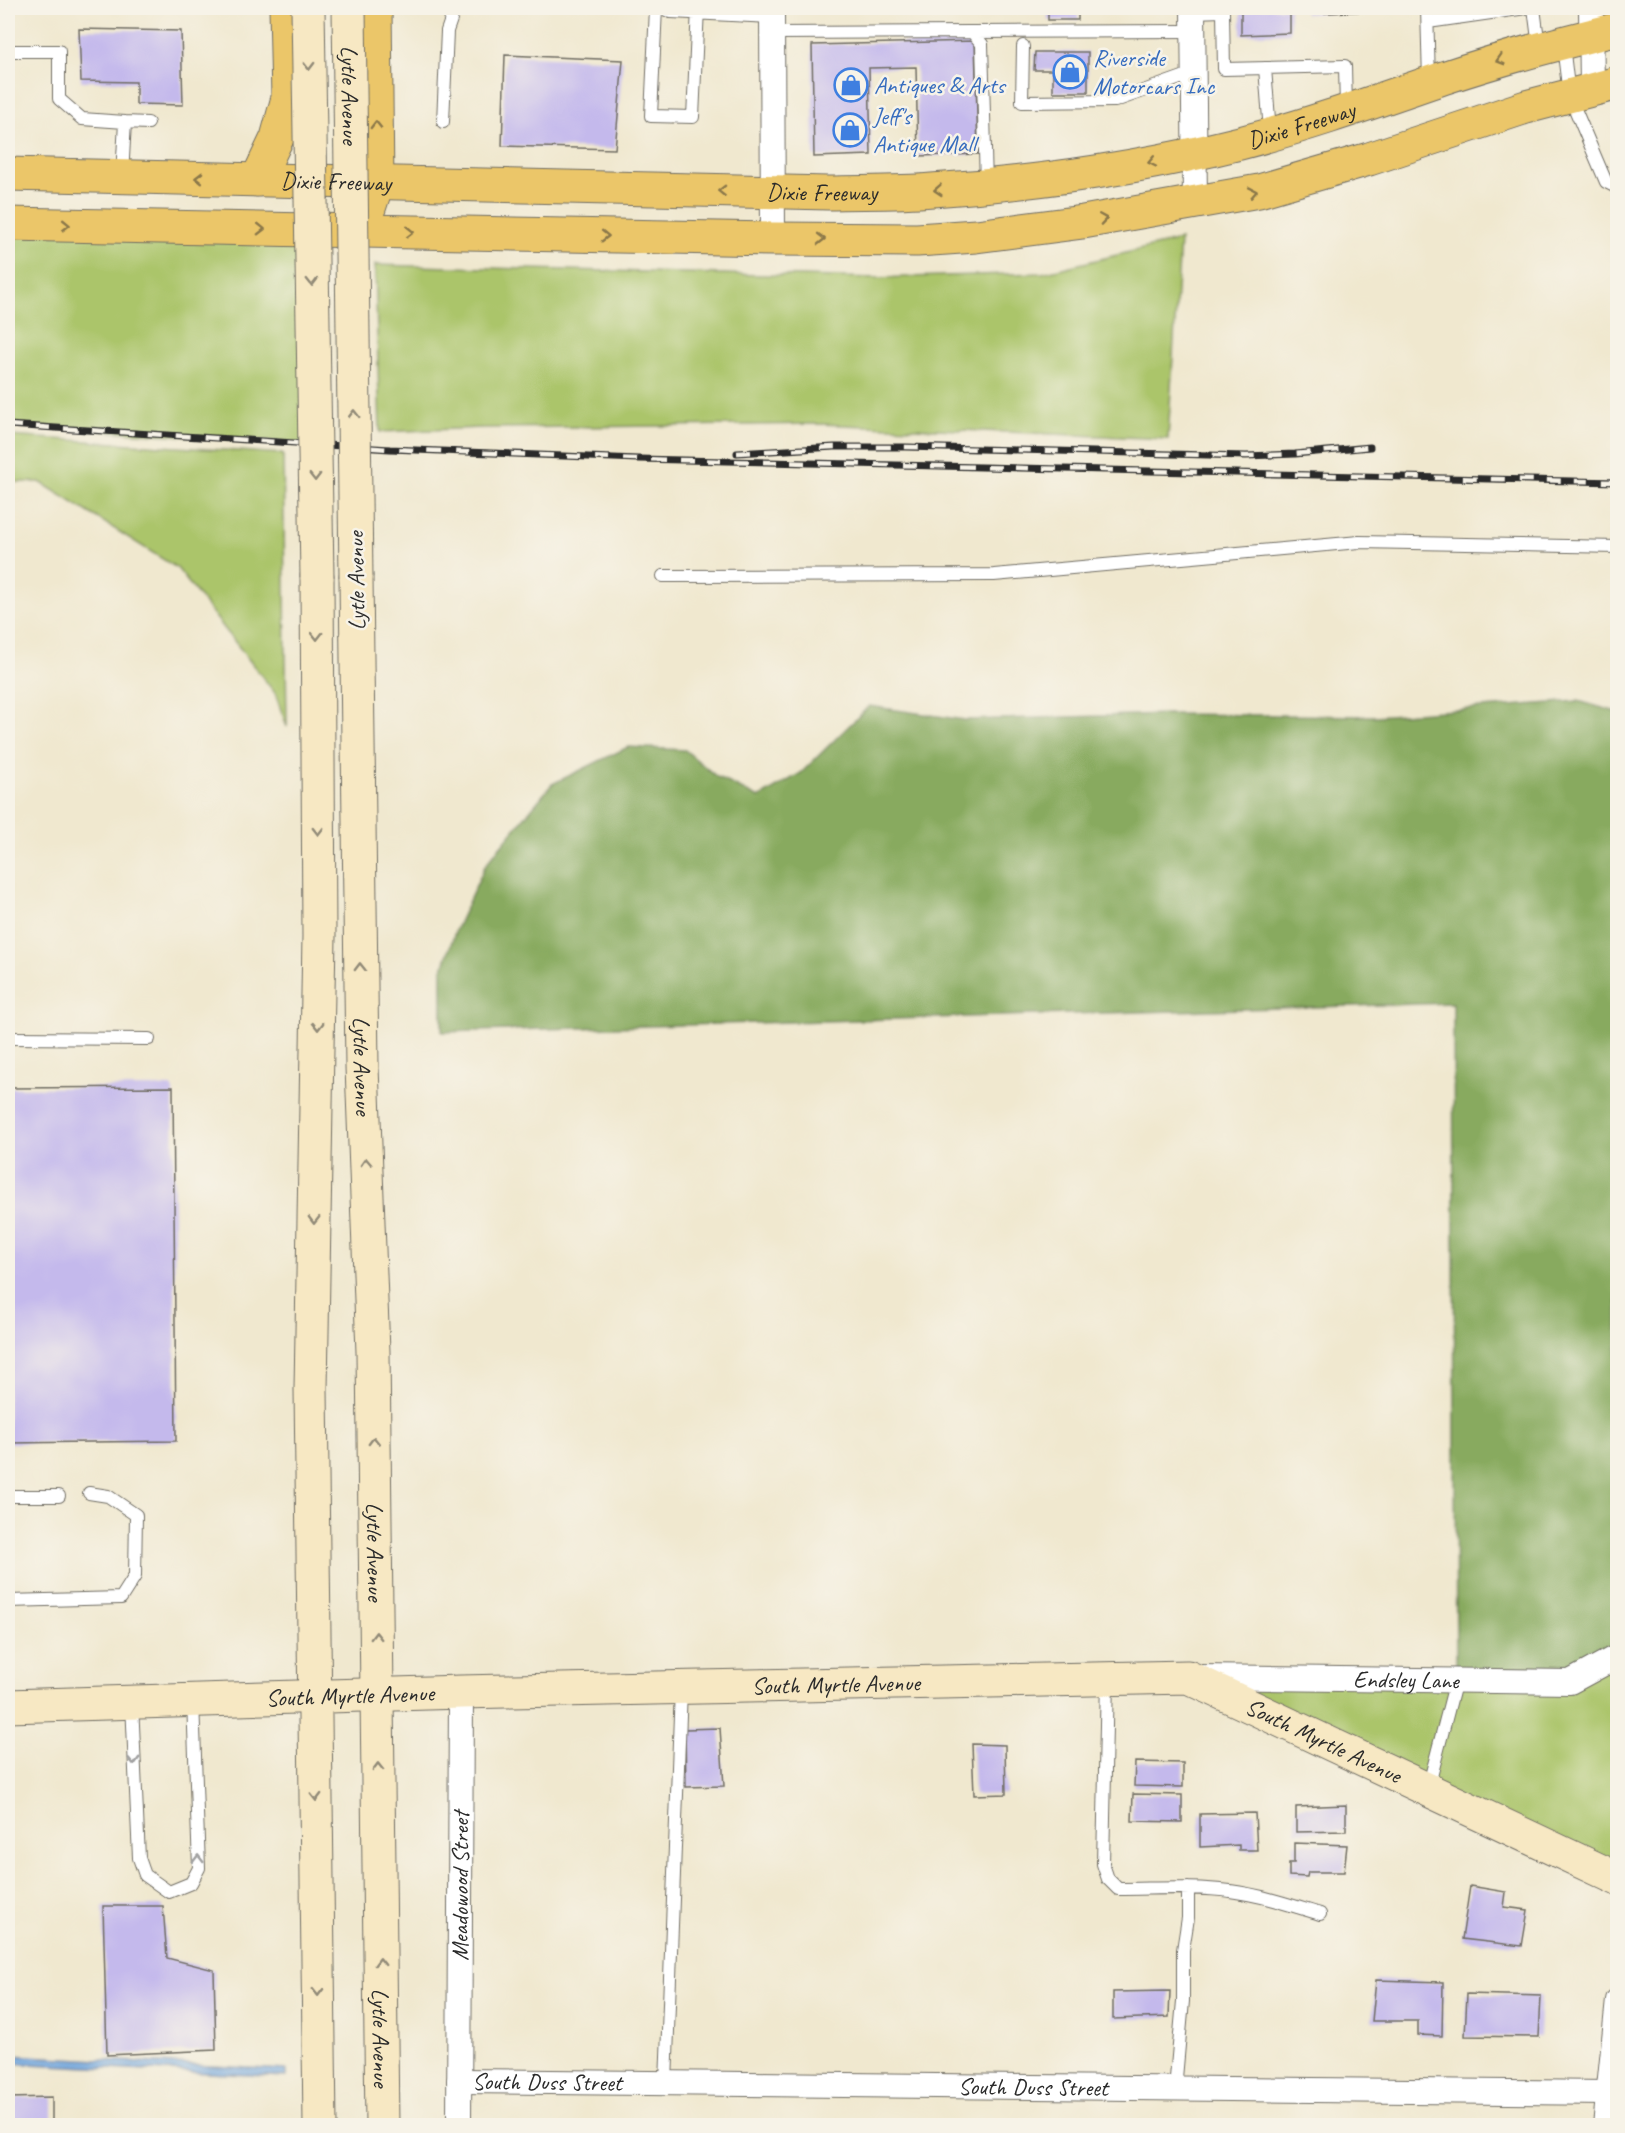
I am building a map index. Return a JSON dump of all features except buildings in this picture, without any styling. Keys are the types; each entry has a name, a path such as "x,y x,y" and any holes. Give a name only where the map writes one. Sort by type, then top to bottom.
{"main road":[{"path":"286,8 288,98 295,147 310,181 326,206 351,231 369,208 377,184 375,8"},
{"name":"Lytle Avenue","path":"308,8 319,947 311,1389 320,2126"},
{"name":"Lytle Avenue","path":"349,8 362,1067 373,1352 382,2126"},
{"name":"Dixie Freeway","path":"8,174 774,193 930,191 986,186 1140,165 1270,134 1346,112 1581,33"},
{"name":"Dixie Freeway","path":"8,224 773,239 917,240 976,236 1083,222 1259,191 1593,89"},
{"path":"257,180 277,138 288,98"},
{"name":"South Myrtle Avenue","path":"8,1706 461,1692 1188,1677 1617,1879"}],"street":[{"path":"1193,17 1195,203"},
{"path":"772,19 773,239"},
{"path":"1581,33 1593,89"},
{"name":"Endsley Lane","path":"1188,1677 1570,1682 1617,1656"},
{"name":"Meadowood Street","path":"459,2126 461,1692"},
{"path":"1605,2126 1617,2000"},
{"name":"South Duss Street","path":"459,2081 1608,2093"}],"lane":[{"path":"443,122 447,31 455,8"},
{"path":"656,8 651,116 693,117 698,11"},
{"path":"662,8 671,12 698,11 772,19 972,32 1193,17 1223,11 1224,69 1345,66 1346,112"},
{"path":"1427,8 1429,83"},
{"path":"1428,22 1526,8"},
{"path":"1534,8 1581,33"},
{"path":"972,32 982,44 986,186"},
{"path":"1023,46 1022,102 1115,101 1194,73"},
{"path":"8,51 59,51 59,99 82,119 148,123"},
{"path":"1265,68 1270,134"},
{"path":"1593,89 1606,182 1617,188"},
{"path":"122,177 125,122"},
{"path":"663,576 994,575 1359,542 1617,547"},
{"path":"8,1038 149,1039"},
{"path":"8,1601 121,1598 135,1576 136,1515 108,1496 89,1494"},
{"path":"8,1496 59,1496"},
{"path":"1107,1678 1103,1864 1108,1879 1118,1889 1188,1888 1229,1891 1270,1898 1320,1914"},
{"path":"1428,1789 1456,1680"},
{"path":"666,2083 681,1688"},
{"path":"132,1702 139,1858 145,1875 169,1892 192,1883 199,1868 192,1700"},
{"path":"1175,2089 1184,2001 1183,1950 1188,1918 1188,1888"}],"green space":[{"path":"8,224 305,230 315,444 8,425"},
{"path":"1180,240 1168,439 819,424 482,428 380,432 375,265 875,278 1042,273"},
{"path":"8,436 283,454 287,727 275,693 177,568 40,482 8,482"},
{"path":"1578,701 1617,712 1617,1656 1570,1682 1456,1680 1453,1003 442,1032 442,971 456,929 486,864 552,784 628,747 685,750 717,777 759,798 801,773 869,706 965,720 1168,714 1375,716"},
{"path":"1617,1656 1617,1879 1188,1677 1570,1682"}],"water":[{"path":"8,2055 286,2070 286,2077 8,2063"}],"railway":[{"path":"8,425 390,449 638,459 1618,482"},
{"path":"737,453 834,447 906,447 1246,456 1370,447"}],"place":[{"name":"Riverside Motorcars Inc","path":"1070,72"},
{"name":"Antiques & Arts","path":"851,85"},
{"name":"Jeff's Antique Mall","path":"850,130"}]}
